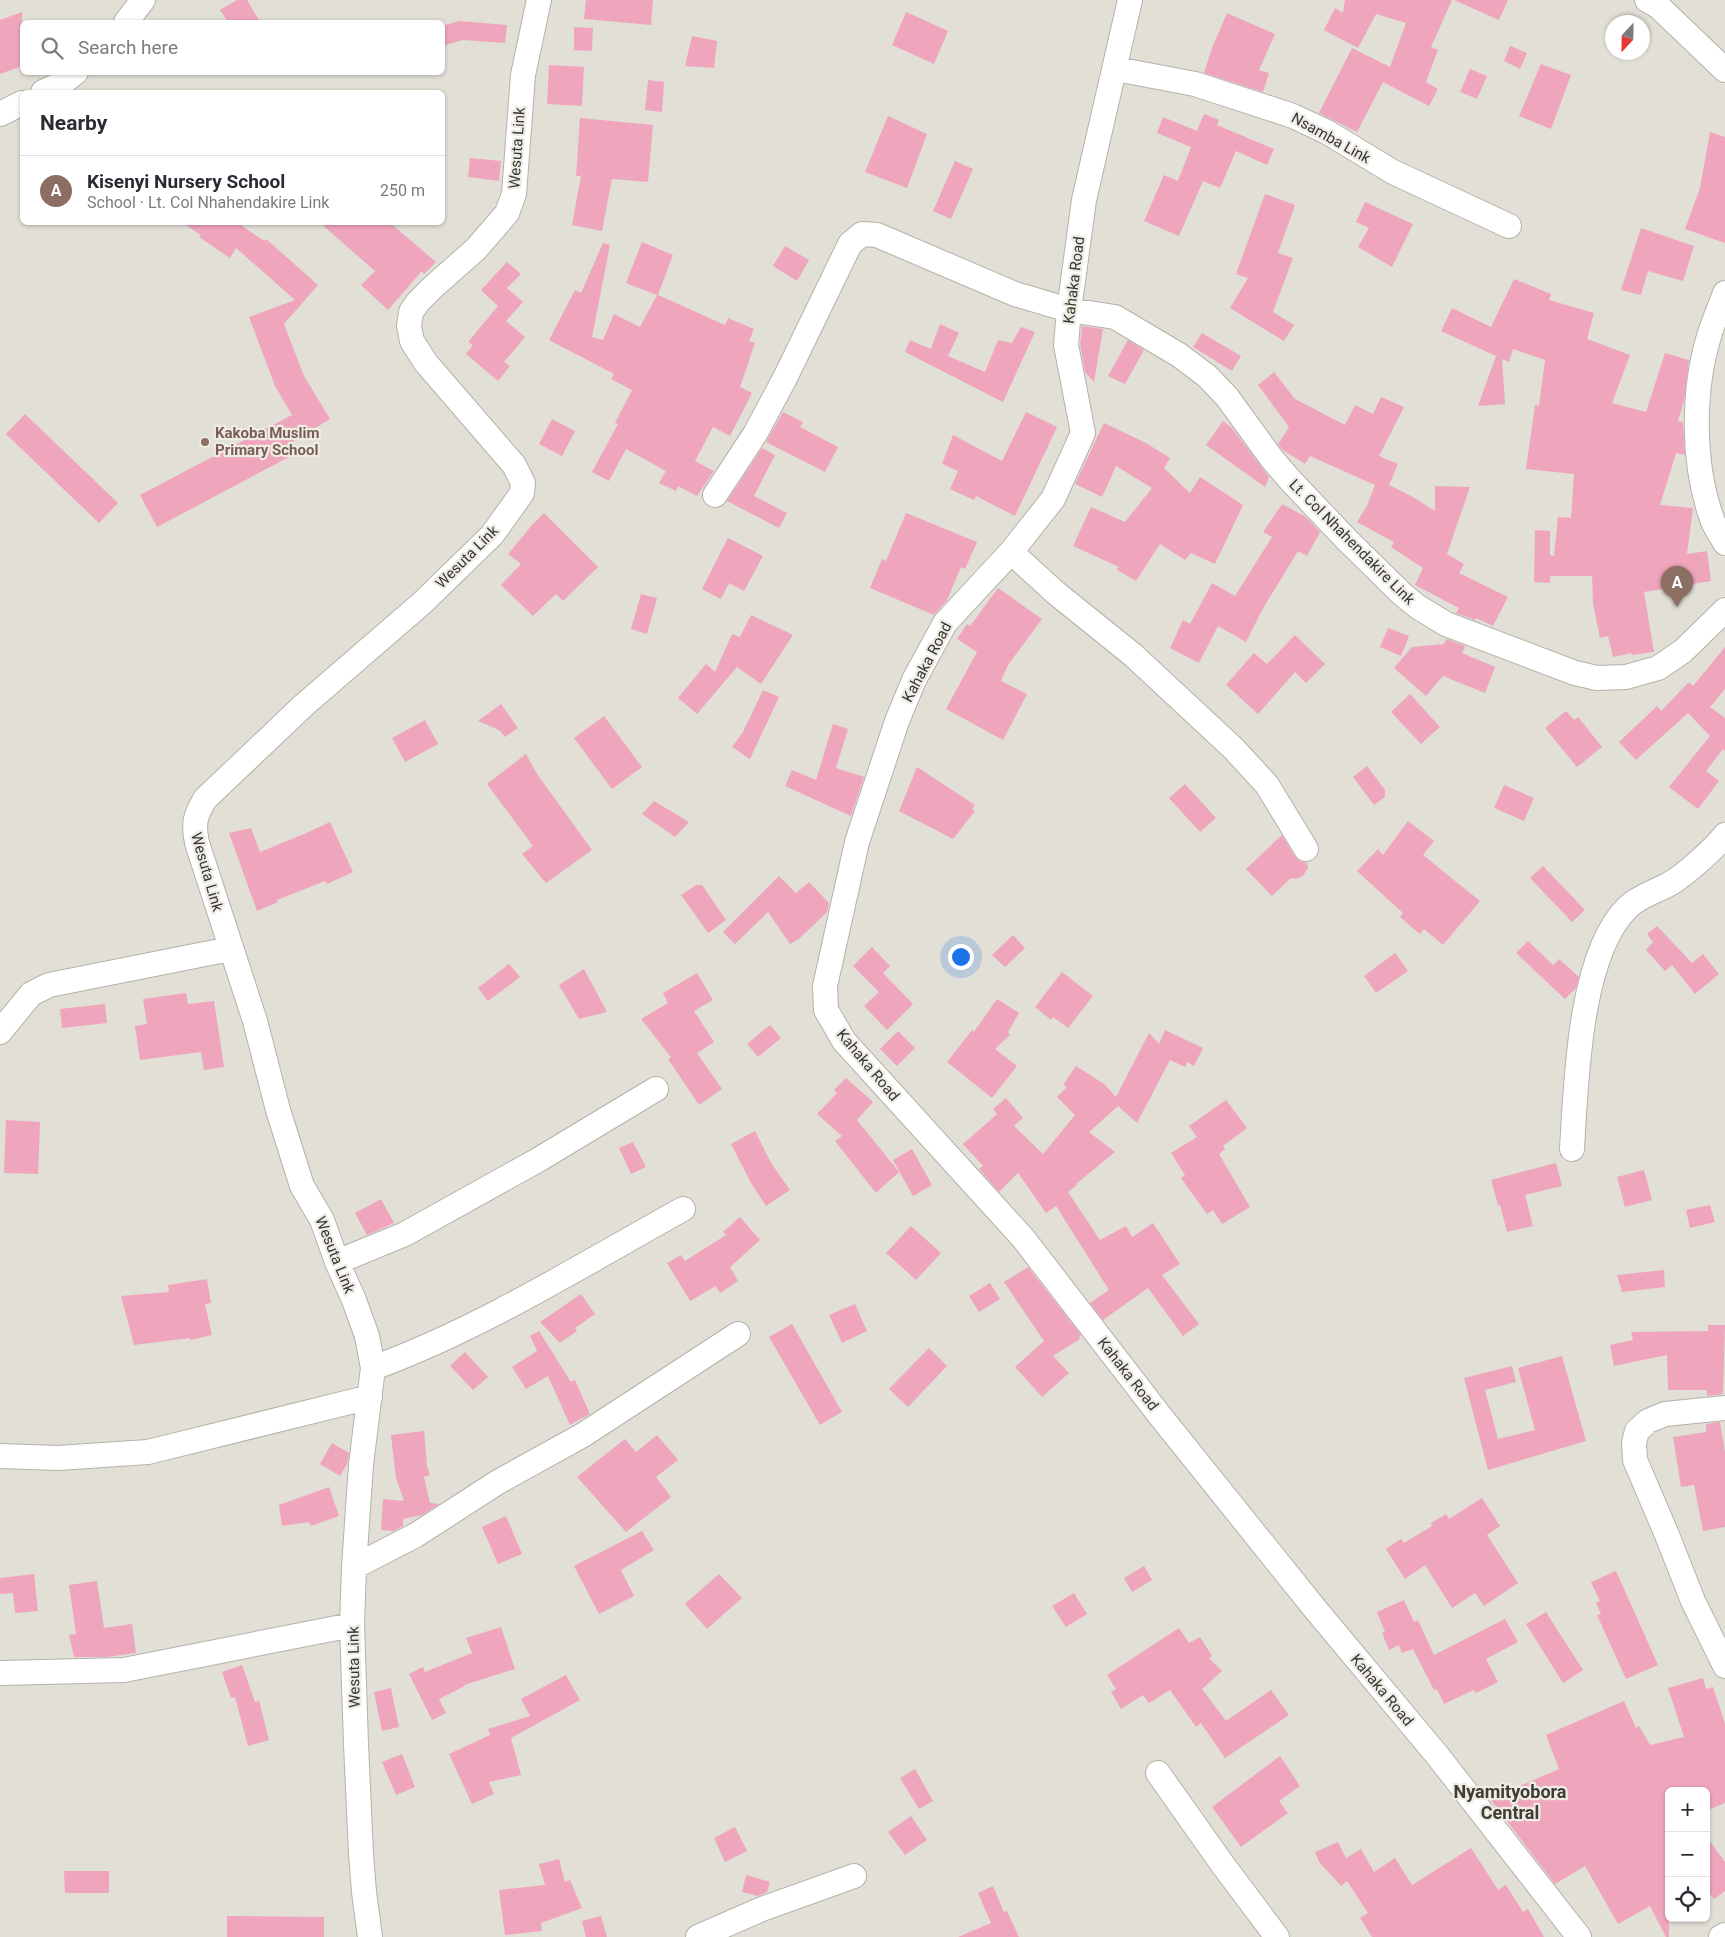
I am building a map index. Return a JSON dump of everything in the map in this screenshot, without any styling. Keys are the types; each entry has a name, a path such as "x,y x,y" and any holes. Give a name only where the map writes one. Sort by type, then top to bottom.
{"street":[{"path":"128,20 143,0"},
{"name":"Wesuta Link","path":"370,1937 361,1854 352,1625 361,1465 373,1368 367,1336 322,1220 302,1186 278,1110 255,1021 230,949 194,828 196,814 205,799 304,705 421,604 492,535 522,493 523,483 514,465 426,363 412,341 408,326 411,312 418,302 432,287 476,249 507,214 514,194 523,75 539,0"},
{"name":"Kahaka Road","path":"1130,0 1116,69 1084,200 1068,310 1066,345 1083,433 1053,499 1011,552 945,622 914,680 897,721 857,842 825,986 826,1010 844,1041 1023,1238 1167,1424 1316,1610 1437,1755 1579,1937"},
{"path":"1647,0 1659,7 1725,70"},
{"name":"Nsamba Link","path":"1116,69 1195,84 1293,116 1326,132 1393,172 1509,226"},
{"path":"48,90 62,84 72,75"},
{"name":"Lt. Col Nhahendakire Link","path":"715,495 759,426 785,378 850,244 862,234 877,235 1015,294 1068,310 1115,317 1179,355 1208,376 1227,397 1272,459 1319,512 1402,594 1418,607 1446,624 1575,673 1598,678 1626,677 1658,668 1684,651 1725,610"},
{"path":"1725,294 1710,333 1701,369 1696,427 1704,495 1713,522 1725,543"},
{"path":"1011,552 1056,593 1132,655 1234,749 1267,785 1306,849"},
{"path":"1572,1149 1577,1058 1589,988 1603,946 1611,929 1629,905 1673,882 1718,844 1725,835"},
{"path":"0,1032 31,994 49,985 230,949"},
{"path":"337,1262 405,1234 538,1160 656,1089"},
{"path":"373,1368 410,1354 517,1301 683,1208"},
{"path":"354,1567 416,1535 498,1482 583,1435 738,1334"},
{"path":"0,1456 58,1458 148,1452 370,1397"},
{"path":"1725,1408 1665,1414 1648,1421 1637,1431 1634,1443 1635,1460 1668,1535 1693,1601 1725,1666"},
{"path":"0,1673 124,1670 352,1625"},
{"path":"1158,1774 1277,1937"},
{"path":"698,1937 762,1909 854,1876"}],"building":[{"path":"237,0 247,0 259,20 227,20 220,10"},
{"path":"586,0 653,0 651,25 584,19"},
{"path":"1345,0 1452,0 1431,47 1438,50 1426,82 1438,89 1429,106 1383,82 1357,132 1319,113 1352,48 1390,67 1406,23 1376,14 1358,48 1324,30 1335,8 1343,13"},
{"path":"1454,0 1508,0 1499,20"},
{"path":"22,12 22,20 20,20 20,67 0,74 0,20"},
{"path":"906,12 948,31 934,64 892,45"},
{"path":"1227,13 1275,34 1259,70 1269,73 1263,92 1204,73"},
{"path":"459,21 507,25 505,43 463,40 445,45 445,25"},
{"path":"574,27 593,28 592,51 574,50"},
{"path":"692,36 717,41 714,68 685,66"},
{"path":"1510,46 1527,53 1520,69 1504,61"},
{"path":"1541,64 1571,75 1551,129 1519,116"},
{"path":"549,65 584,67 582,106 547,104"},
{"path":"1470,69 1487,76 1477,99 1460,92"},
{"path":"648,80 664,82 662,112 645,110"},
{"path":"1204,114 1219,120 1217,125 1274,149 1267,165 1236,151 1220,188 1203,181 1179,236 1144,221 1164,175 1178,181 1191,147 1157,133 1163,117 1197,131"},
{"path":"888,116 927,134 907,188 865,172"},
{"path":"580,118 653,125 648,182 612,179 602,231 572,225 581,176 576,176"},
{"path":"1710,132 1725,137 1725,243 1685,229 1700,188"},
{"path":"470,158 501,161 499,181 468,177"},
{"path":"955,161 973,169 951,219 933,211"},
{"path":"1265,194 1295,205 1278,253 1293,258 1273,312 1294,325 1284,341 1230,308 1248,278 1236,274"},
{"path":"1365,202 1413,224 1392,267 1358,247 1369,228 1356,222"},
{"path":"186,225 240,225 264,241 266,239 318,285 284,324 304,376 330,419 286,446 291,456 157,527 140,495 292,415 275,386 249,317 295,300 236,248 230,258 199,237 201,235"},
{"path":"322,225 393,225 436,262 424,274 422,271 388,310 361,285 375,271"},
{"path":"1641,228 1694,246 1683,281 1648,271 1641,295 1621,290"},
{"path":"642,242 673,255 658,295 725,325 728,318 754,329 749,341 755,343 740,387 752,393 730,436 713,427 695,461 714,471 697,496 678,486 676,491 659,483 666,471 626,449 609,481 592,472 618,424 615,423 632,390 611,379 614,374 549,340 575,290 581,293 603,243 610,245 592,337 603,340 614,314 640,327 657,295 626,283"},
{"path":"785,246 809,260 797,281 773,266"},
{"path":"507,262 521,274 507,288 523,302 506,321 525,337 504,362 510,366 498,381 466,354 473,345 468,342 498,306 481,290"},
{"path":"1514,279 1551,294 1549,300 1594,313 1587,339 1630,355 1612,403 1646,412 1665,353 1689,360 1684,401 1678,421 1683,422 1685,455 1676,453 1660,505 1693,508 1687,554 1707,551 1711,581 1644,592 1654,652 1632,655 1631,653 1613,657 1608,636 1600,638 1593,603 1592,576 1550,576 1550,583 1534,582 1535,530 1550,531 1550,555 1554,556 1558,517 1571,518 1574,474 1526,469 1535,405 1539,406 1545,360 1513,349 1509,362 1502,359 1505,404 1478,406 1496,356 1441,331 1452,308 1491,327"},
{"path":"940,324 959,333 948,356 985,372 998,340 1012,343 1021,327 1035,332 1003,402 905,352 910,340 931,349"},
{"path":"1082,326 1103,329 1094,382 1085,372 1080,344"},
{"path":"1202,333 1241,356 1232,371 1193,347"},
{"path":"1128,340 1144,350 1125,384 1108,376"},
{"path":"1274,372 1295,399 1345,425 1355,405 1373,414 1381,397 1404,407 1379,456 1398,464 1389,485 1435,511 1435,486 1470,487 1447,554 1464,564 1459,573 1508,597 1493,626 1476,618 1475,620 1456,613 1459,608 1415,585 1423,568 1391,547 1394,542 1357,522 1367,506 1375,485 1310,456 1305,464 1283,450 1278,444 1289,427 1258,385"},
{"path":"783,412 803,422 800,427 838,447 825,472 766,442"},
{"path":"1026,412 1057,427 1015,516 976,496 974,500 950,489 958,471 942,464 953,435 1002,461"},
{"path":"25,414 118,503 99,523 6,434"},
{"path":"552,419 575,431 562,456 539,444"},
{"path":"1223,421 1232,428 1269,477 1265,487 1206,445"},
{"path":"1104,423 1146,443 1170,458 1164,468 1190,493 1200,477 1243,505 1215,564 1191,553 1185,560 1160,544 1136,581 1117,570 1119,567 1073,546 1091,507 1125,522 1152,488 1116,466 1102,497 1075,484"},
{"path":"762,448 775,455 754,496 787,513 779,528 727,501"},
{"path":"1282,504 1306,517 1320,532 1307,556 1298,551 1262,610 1246,642 1218,626 1199,663 1170,648 1183,620 1190,624 1212,583 1235,596 1272,537 1263,532"},
{"path":"544,513 598,567 563,601 556,594 533,616 501,585 521,564 508,554"},
{"path":"906,513 977,542 965,569 961,567 947,600 934,615 870,588 882,559 886,561"},
{"path":"728,538 763,556 744,591 729,583 721,599 702,589"},
{"path":"998,588 1042,619 1008,665 1001,681 1027,694 1003,740 946,709 977,652 957,639 967,624 970,626"},
{"path":"641,594 657,598 647,634 631,629"},
{"path":"751,615 793,635 761,684 737,667 697,714 678,698 706,664 715,672 732,634 740,637"},
{"path":"1388,628 1409,636 1401,656 1380,647"},
{"path":"1295,635 1325,664 1306,683 1295,672 1258,714 1226,685 1254,653 1267,664"},
{"path":"1446,639 1465,646 1462,653 1495,667 1485,693 1443,676 1426,696 1394,668 1412,647 1444,644"},
{"path":"1725,647 1725,689 1710,707 1725,718 1725,751 1723,749 1706,771 1719,781 1698,809 1669,787 1710,736 1688,713 1636,760 1619,742 1657,706 1661,711 1689,682 1693,686"},
{"path":"763,690 779,697 750,759 732,747 743,732"},
{"path":"1410,694 1440,727 1421,744 1391,712"},
{"path":"501,704 518,728 505,737 499,730 478,721"},
{"path":"1566,711 1574,720 1578,717 1602,747 1577,767 1545,728"},
{"path":"604,716 642,767 612,789 574,738"},
{"path":"425,720 438,744 405,762 392,738"},
{"path":"833,724 848,729 836,768 864,777 851,816 785,786 792,770 816,780"},
{"path":"526,754 537,774 592,850 546,883 522,854 533,846 487,784"},
{"path":"1367,766 1385,790 1385,797 1374,805 1353,777"},
{"path":"917,767 975,805 972,809 975,811 953,839 899,811"},
{"path":"1185,784 1216,818 1200,832 1169,798"},
{"path":"1504,785 1534,798 1524,821 1494,808"},
{"path":"654,801 689,822 675,837 642,814"},
{"path":"1408,821 1434,841 1423,855 1480,901 1443,945 1424,929 1420,934 1400,917 1403,913 1357,871 1378,849 1383,855"},
{"path":"330,822 353,872 327,884 325,881 277,900 278,902 257,911 229,833 251,828 260,852"},
{"path":"1282,835 1295,857 1307,863 1308,868 1303,876 1296,879 1291,878 1272,896 1246,869"},
{"path":"1543,866 1585,910 1572,922 1530,878"},
{"path":"779,876 796,893 809,882 829,903 827,912 800,938 790,944 768,912 735,944 723,932"},
{"path":"696,885 702,885 726,920 708,933 681,895"},
{"path":"1657,926 1692,963 1703,954 1719,974 1695,994 1672,965 1665,971 1646,950 1653,942 1647,934"},
{"path":"1013,935 1025,948 1005,967 992,955"},
{"path":"1528,941 1553,965 1559,959 1579,977 1576,988 1565,999 1516,953"},
{"path":"872,947 890,966 883,973 913,1004 887,1030 864,1006 879,992 853,966"},
{"path":"1395,953 1408,971 1376,993 1364,976"},
{"path":"509,964 520,977 488,1001 478,988"},
{"path":"584,969 607,1012 579,1019 559,985"},
{"path":"1062,972 1093,996 1068,1028 1053,1017 1051,1020 1035,1007"},
{"path":"697,973 713,1000 694,1011 714,1042 697,1053 722,1089 699,1105 668,1059 671,1057 641,1019 668,1003 663,993"},
{"path":"186,993 188,1004 214,1001 224,1067 204,1070 201,1052 140,1060 135,1026 147,1024 143,999"},
{"path":"997,999 1019,1013 1008,1032 1010,1035 995,1049 1017,1066 992,1098 947,1062 972,1030 974,1032"},
{"path":"105,1004 107,1023 62,1028 60,1009"},
{"path":"770,1025 781,1038 758,1057 747,1044"},
{"path":"1165,1030 1203,1048 1194,1066 1187,1062 1185,1067 1170,1060 1137,1123 1118,1106 1089,1132 1115,1152 1068,1192 1100,1240 1126,1226 1132,1237 1153,1223 1180,1264 1162,1275 1199,1324 1183,1336 1148,1288 1103,1320 1090,1303 1109,1290 1056,1206 1046,1213 1018,1173 999,1192 979,1169 983,1166 963,1144 997,1114 993,1109 1006,1098 1023,1118 1014,1126 1043,1154 1075,1115 1057,1097 1067,1087 1063,1085 1076,1066 1104,1084 1116,1097 1149,1033 1159,1044"},
{"path":"898,1031 915,1048 897,1066 880,1049"},
{"path":"846,1078 873,1102 857,1120 899,1172 876,1193 835,1141 842,1136 817,1114 837,1093 834,1090"},
{"path":"1226,1100 1247,1128 1223,1146 1225,1149 1219,1154 1250,1207 1222,1224 1213,1210 1207,1214 1181,1178 1185,1175 1171,1153 1197,1137 1189,1126"},
{"path":"6,1120 40,1122 38,1174 4,1173"},
{"path":"755,1131 771,1163 790,1190 766,1206 751,1183 731,1144"},
{"path":"633,1142 646,1167 631,1174 619,1148"},
{"path":"912,1149 932,1185 913,1196 893,1160"},
{"path":"1556,1163 1562,1186 1525,1195 1533,1226 1507,1232 1491,1180"},
{"path":"1644,1170 1652,1200 1625,1207 1617,1177"},
{"path":"381,1199 394,1223 367,1235 355,1213"},
{"path":"1710,1205 1715,1222 1690,1228 1686,1210"},
{"path":"740,1217 760,1240 730,1267 738,1281 720,1293 716,1286 690,1301 667,1263 681,1255 685,1261 726,1235 723,1232"},
{"path":"911,1226 941,1253 916,1280 886,1253"},
{"path":"1028,1267 1081,1335 1080,1339 1053,1356 1069,1373 1042,1397 1015,1367 1044,1341 1004,1282"},
{"path":"1664,1270 1665,1287 1622,1292 1617,1275"},
{"path":"207,1279 211,1303 205,1304 212,1335 190,1340 190,1338 134,1345 121,1296 169,1292 168,1285"},
{"path":"990,1283 1000,1299 979,1312 969,1296"},
{"path":"581,1294 595,1314 575,1328 577,1331 560,1343 540,1322"},
{"path":"855,1304 867,1331 842,1343 829,1315"},
{"path":"792,1324 842,1412 820,1425 769,1337"},
{"path":"1708,1325 1725,1325 1723,1394 1707,1396 1707,1390 1668,1390 1667,1355 1614,1366 1610,1345 1633,1340 1631,1332 1708,1331"},
{"path":"539,1331 571,1382 575,1380 590,1414 570,1425 548,1376 526,1389 512,1367 537,1351 530,1336"},
{"path":"929,1348 947,1366 908,1407 889,1389"},
{"path":"465,1352 488,1377 473,1390 450,1366"},
{"path":"1562,1356 1586,1441 1488,1470 1464,1378 1512,1366 1516,1382 1485,1390 1498,1439 1535,1430 1518,1368"},
{"path":"1720,1422 1725,1452 1725,1527 1703,1531 1694,1485 1681,1487 1673,1437 1706,1432 1706,1424"},
{"path":"424,1431 427,1466 430,1475 424,1477 430,1503 439,1504 422,1515 403,1519 403,1526 394,1531 381,1530 383,1499 404,1501 396,1478 391,1435"},
{"path":"657,1435 678,1460 656,1477 671,1497 626,1532 577,1477 625,1439 636,1452"},
{"path":"332,1443 349,1453 347,1464 340,1476 320,1464"},
{"path":"329,1487 339,1516 311,1526 309,1522 282,1526 279,1505"},
{"path":"1482,1498 1500,1526 1487,1535 1518,1583 1484,1606 1475,1593 1452,1608 1425,1565 1405,1579 1386,1549 1401,1539 1404,1543 1432,1526 1431,1523 1446,1514 1449,1519"},
{"path":"506,1516 522,1554 498,1564 482,1527"},
{"path":"642,1531 654,1550 621,1570 634,1596 599,1614 574,1566"},
{"path":"1144,1566 1152,1580 1132,1592 1124,1578"},
{"path":"1616,1571 1658,1665 1626,1679 1597,1615 1601,1614 1596,1603 1600,1601 1591,1582"},
{"path":"34,1574 38,1611 15,1613 13,1593 0,1594 0,1578"},
{"path":"719,1574 742,1598 707,1629 685,1604"},
{"path":"97,1581 104,1628 132,1624 136,1653 107,1657 74,1657 69,1635 76,1634 69,1585"},
{"path":"1074,1593 1087,1614 1066,1627 1052,1606"},
{"path":"1404,1600 1414,1622 1418,1620 1434,1655 1505,1619 1518,1642 1486,1659 1498,1682 1476,1693 1474,1690 1444,1704 1437,1689 1434,1690 1413,1649 1402,1653 1399,1645 1389,1650 1382,1633 1385,1632 1377,1612"},
{"path":"1546,1612 1583,1670 1563,1683 1526,1624"},
{"path":"501,1627 515,1669 464,1685 439,1699 446,1713 432,1720 409,1674 423,1667 425,1672 472,1653 466,1638"},
{"path":"1179,1628 1189,1643 1200,1637 1212,1656 1209,1658 1222,1671 1202,1689 1226,1721 1271,1690 1289,1715 1225,1758 1201,1723 1196,1727 1170,1690 1149,1703 1143,1695 1121,1709 1111,1692 1116,1689 1107,1675"},
{"path":"242,1665 255,1702 259,1701 269,1740 248,1746 235,1697 231,1698 222,1672"},
{"path":"566,1675 580,1700 511,1738 521,1775 489,1782 494,1794 472,1804 449,1754 490,1735 488,1729 530,1716 521,1699"},
{"path":"1703,1678 1706,1689 1713,1687 1725,1724 1725,1803 1710,1809 1710,1787 1665,1787 1665,1922 1669,1922 1669,1937 1666,1937 1650,1906 1618,1924 1585,1866 1555,1884 1490,1799 1559,1769 1546,1735 1624,1701 1636,1728 1639,1726 1650,1745 1684,1737 1668,1688"},
{"path":"391,1688 399,1727 382,1731 374,1692"},
{"path":"402,1754 415,1787 396,1795 382,1762"},
{"path":"1280,1756 1300,1786 1279,1801 1288,1813 1241,1847 1212,1807"},
{"path":"915,1769 933,1801 919,1809 900,1778"},
{"path":"911,1816 927,1840 905,1855 888,1832"},
{"path":"735,1827 747,1851 725,1862 714,1838"},
{"path":"1710,1841 1725,1862 1725,1891 1714,1899 1710,1894"},
{"path":"1338,1842 1346,1858 1361,1849 1374,1872 1395,1858 1412,1885 1471,1848 1498,1890 1506,1885 1523,1912 1528,1909 1544,1937 1372,1937 1360,1918 1368,1913 1347,1881 1341,1886 1319,1862 1315,1852"},
{"path":"559,1859 565,1882 570,1880 582,1908 541,1923 542,1931 505,1935 499,1890 545,1885 539,1864"},
{"path":"64,1871 109,1871 109,1893 65,1893"},
{"path":"746,1875 770,1882 767,1892 758,1896 742,1892"},
{"path":"993,1886 1004,1912 1007,1911 1019,1937 958,1937 991,1923 978,1893"},
{"path":"227,1916 324,1917 324,1937 227,1937"},
{"path":"601,1916 607,1937 586,1937 582,1921"}],"place":[{"name":"Kakoba Muslim Primary School","path":"205,442"},
{"name":"Kisenyi Nursery School","path":"1677,607"}],"district":[{"name":"Nyamityobora Central","path":"1510,1802"}]}
